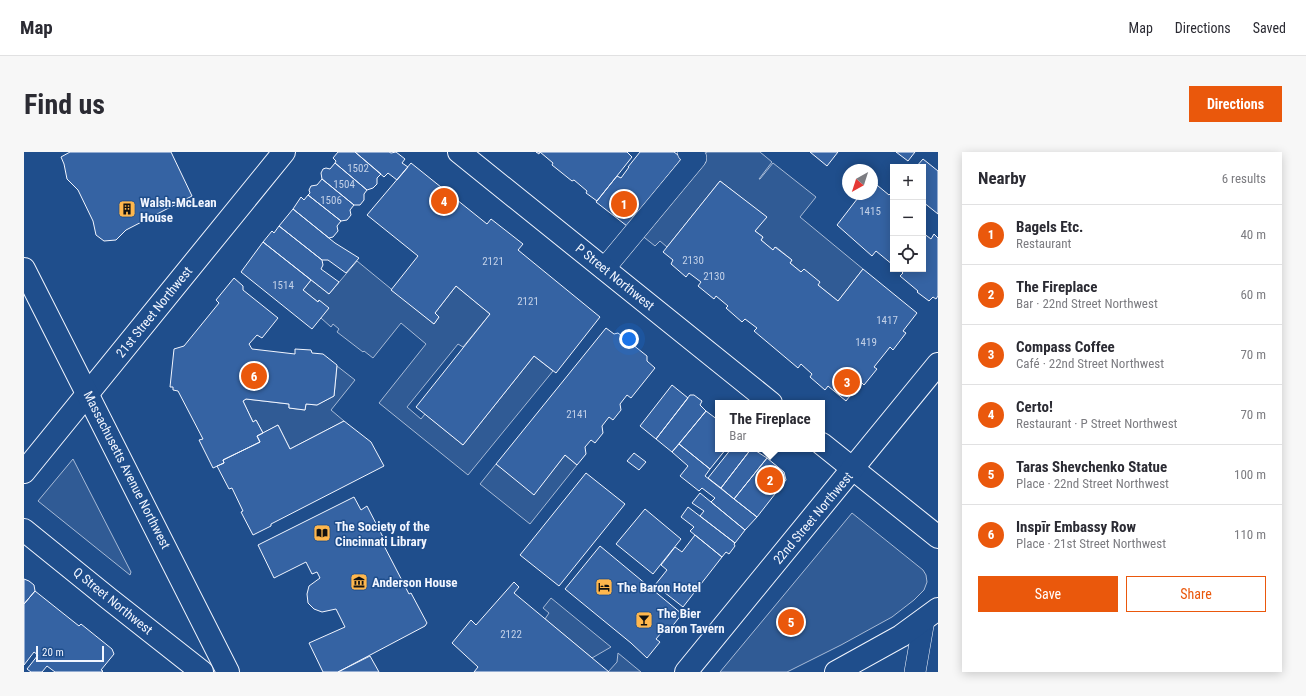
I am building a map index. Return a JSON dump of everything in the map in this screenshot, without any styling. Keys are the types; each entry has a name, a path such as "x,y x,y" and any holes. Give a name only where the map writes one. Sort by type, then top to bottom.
{"main road":[{"name":"21st Street Northwest","path":"24,472 284,152"},
{"name":"P Street Northwest","path":"459,152 767,400"},
{"name":"Massachusetts Avenue Northwest","path":"24,269 228,672"},
{"name":"22nd Street Northwest","path":"686,672 938,364"},
{"path":"825,446 938,537"},
{"name":"Q Street Northwest","path":"24,530 202,672"},
{"path":"836,672 901,636 931,614"}],"street":[{"path":"604,269 696,158 688,152"},
{"path":"915,672 931,614"}],"shaded area":[{"path":"707,152 760,152 772,162 759,179 773,163 816,197 800,217 863,269 838,301 818,285 804,269 801,272 790,263 792,260 776,247 773,250 761,240 763,237 755,231 766,217 720,181 667,247 660,241 655,246 640,234"},
{"path":"357,261 434,324 439,317 435,313 456,286 490,314 463,347 458,344 407,407 421,419 425,414 463,445 534,356 553,371 468,475 379,403 426,344 401,323 373,358 337,332 339,329 333,324 331,327 321,318 319,300 318,302 303,290 311,280 329,294"},
{"path":"337,366 355,380 331,410 344,421 290,449 278,425 263,433 256,420 253,422 243,401 246,399 289,404 289,408 305,410 306,404 317,405 334,396"},
{"path":"565,455 577,465 530,524 480,484 496,464 534,494"},
{"path":"73,459 131,572 130,575 38,501"},
{"path":"852,513 923,570 926,575 927,582 924,590 892,617 787,672 720,672"},
{"path":"551,598 611,647 592,658 545,619 549,613 543,608"},
{"path":"618,653 641,672 608,672 617,662"}],"building":[{"name":"Walsh-McLean House","path":"70,152 171,152 192,196 126,230 116,240 104,241 96,235 93,221 78,190 67,179 61,157"},
{"path":"338,152 355,152 381,174 377,178 377,184 373,188 367,190 335,163 336,161 333,158"},
{"path":"355,152 396,152 405,159 402,163 408,167 397,180 388,173 384,177"},
{"path":"540,152 627,152 632,157 597,201 586,193 587,191 574,180 572,181 552,165 553,163"},
{"path":"640,152 674,152 682,158 627,226 596,202 617,176 621,178"},
{"path":"810,152 838,152 827,166"},
{"path":"896,152 915,152 908,161"},
{"path":"923,159 938,171 938,214 926,204 926,164 919,164"},
{"path":"335,163 367,190 364,194 364,200 360,205 354,205 322,179 321,173 323,169 330,169"},
{"path":"411,163 487,224 491,219 523,244 518,250 600,317 556,373 534,356 463,445 416,407 490,314 456,286 435,313 439,317 434,324 391,290 418,256 367,215"},
{"path":"322,179 354,205 350,210 351,215 347,220 341,221 308,195 310,193 309,190 311,186 317,185"},
{"path":"720,181 767,217 755,231 763,237 761,240 773,250 775,247 792,260 790,263 801,272 804,269 820,282 818,285 838,301 863,269 917,313 903,331 906,333 893,350 890,347 874,367 877,369 864,385 861,382 846,401 828,386 825,390 810,377 812,374 801,364 798,368 754,331 757,328 745,319 742,322 726,308 728,306 716,296 714,299 698,286 701,282 689,273 686,277 671,264 673,260 663,252"},
{"path":"878,186 889,195 890,194 890,263 876,251 872,256 837,225 856,200 878,200"},
{"path":"308,195 341,221 337,226 338,231 333,237 329,238 293,209 301,197 304,200"},
{"path":"293,209 335,243 359,258 346,273 328,260 322,260 279,226"},
{"path":"279,226 322,260 323,265 321,269 339,282 329,294 263,242 272,231 274,233"},
{"path":"934,234 938,238 938,296 936,299 933,297 929,301 917,292 918,291 900,276 903,273 902,272 926,272 926,235 931,239"},
{"path":"263,242 311,280 303,290 318,302 319,300 329,308 312,329 241,272"},
{"path":"234,278 243,286 243,290 278,318 262,338 257,335 249,344 252,349 295,354 295,349 311,350 312,353 323,354 337,365 334,396 317,405 306,404 305,410 289,408 289,404 246,399 243,401 253,422 256,420 263,433 257,436 260,442 223,460 224,463 213,468 199,440 203,439 178,391 173,390 173,387 170,387 174,349 184,346 219,303 216,300"},
{"path":"606,328 614,334 618,333 647,356 647,361 655,368 631,398 627,395 620,404 621,410 613,420 609,417 602,426 603,433 595,443 591,440 585,447 586,454 577,465 565,455 534,495 496,464"},
{"path":"672,385 688,398 656,439 640,426"},
{"path":"690,395 694,395 702,401 700,405 706,411 672,452 656,439"},
{"path":"706,411 715,418 715,452 724,452 710,469 679,444"},
{"path":"344,421 371,442 384,466 271,524 271,526 253,535 241,512 243,511 232,488 229,489 217,466 224,463 223,460 260,442 257,436 278,425 290,449"},
{"path":"679,444 710,469 705,476 757,517 745,530 711,502 715,498 702,488 699,491 680,476 688,466 672,452"},
{"path":"729,452 749,452 721,488 708,478"},
{"path":"749,452 758,452 767,458 734,499 721,488"},
{"path":"634,453 646,462 639,470 627,461"},
{"path":"767,458 784,472 786,480 757,517 734,499"},
{"path":"586,473 625,504 559,586 520,555"},
{"path":"700,493 745,530 735,543 700,516 704,511 692,503"},
{"name":"Anderson House","path":"354,497 361,510 367,506 384,539 381,540 409,594 411,593 427,623 425,626 338,672 323,672 309,643 345,627 336,609 322,612 314,609 308,603 307,594 309,586 320,578 317,572 312,574 306,562 274,578 258,545"},
{"path":"688,507 735,543 735,546 729,554 726,552 722,557 690,531 694,527 681,517"},
{"path":"645,509 681,539 653,574 616,544"},
{"path":"695,535 722,557 683,607 655,585 667,570 661,565 675,547 682,552"},
{"path":"600,546 682,614 670,629 667,626 656,639 660,642 647,658 565,589"},
{"path":"24,579 34,585 35,591 24,604"},
{"path":"514,582 519,587 514,593 609,672 474,672 478,667 452,643 471,620 476,625"},
{"path":"35,591 79,626 81,624 112,649 114,654 101,670 103,671 102,672 55,672 47,666 42,672 31,672 27,669 38,655 34,652 24,665 24,604"},
{"path":"370,656 379,672 338,672"}],"place":[{"name":"Certo!","path":"444,201"},
{"name":"Bagels Etc.","path":"624,204"},
{"name":"Walsh-McLean House","path":"127,209"},
{"name":"Inspīr Embassy Row","path":"254,376"},
{"name":"Compass Coffee","path":"847,382"},
{"name":"The Fireplace","path":"770,480"},
{"name":"The Society of the Cincinnati Library","path":"322,533"},
{"name":"Anderson House","path":"359,582"},
{"name":"The Baron Hotel","path":"604,587"},
{"name":"The Bier Baron Tavern","path":"644,620"},
{"name":"Taras Shevchenko Statue","path":"791,622"}]}
